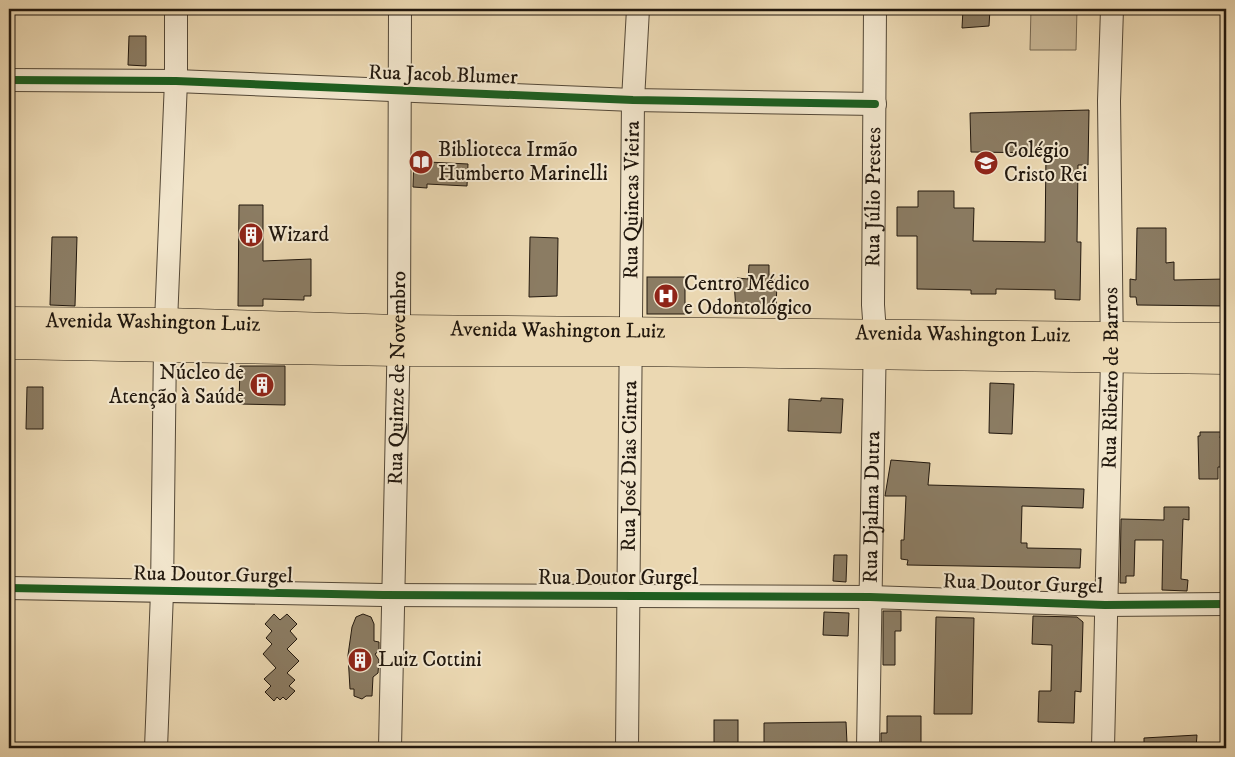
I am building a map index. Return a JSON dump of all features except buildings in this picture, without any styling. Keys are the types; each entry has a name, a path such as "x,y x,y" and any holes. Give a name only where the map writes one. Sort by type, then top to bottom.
{"main road":[{"name":"Avenida Washington Luiz","path":"9,321 165,334 398,341 1111,347 1226,337"},
{"name":"Avenida Washington Luiz","path":"9,344 165,334"},
{"name":"Avenida Washington Luiz","path":"1111,347 1226,360"}],"street":[{"path":"156,748 162,592 165,334 176,81 176,9"},
{"name":"Rua Quinze de Novembro","path":"390,748 395,595 400,9"},
{"name":"Rua Quincas Vieira","path":"630,342 633,100 638,9"},
{"name":"Rua Júlio Prestes","path":"875,9 875,344"},
{"name":"Rua Ribeiro de Barros","path":"1103,748 1111,347 1109,101 1112,9"},
{"name":"Rua Jacob Blumer","path":"9,80 176,81 633,100 875,104"},
{"name":"Rua José Dias Cintra","path":"627,748 630,342"},
{"name":"Rua Djalma Dutra","path":"868,748 875,344"},
{"name":"Rua Doutor Gurgel","path":"9,588 395,595 870,597 1105,605 1226,604"}],"shaded area":[{"path":"1031,9 1077,9 1076,50 1030,50"}],"cycle path":[{"path":"9,80 176,81 633,100 875,104"},
{"path":"9,588 383,595 870,597 1105,605 1226,604"}],"place":[{"name":"Biblioteca Irmão Humberto Marinelli","path":"421,162"},
{"name":"Colégio Cristo Rei","path":"986,163"},
{"name":"Wizard","path":"251,235"},
{"name":"Centro Médico e Odontológico","path":"666,296"},
{"name":"Núcleo de Atenção à Saúde","path":"262,385"},
{"name":"Luiz Cottini","path":"360,660"}]}
